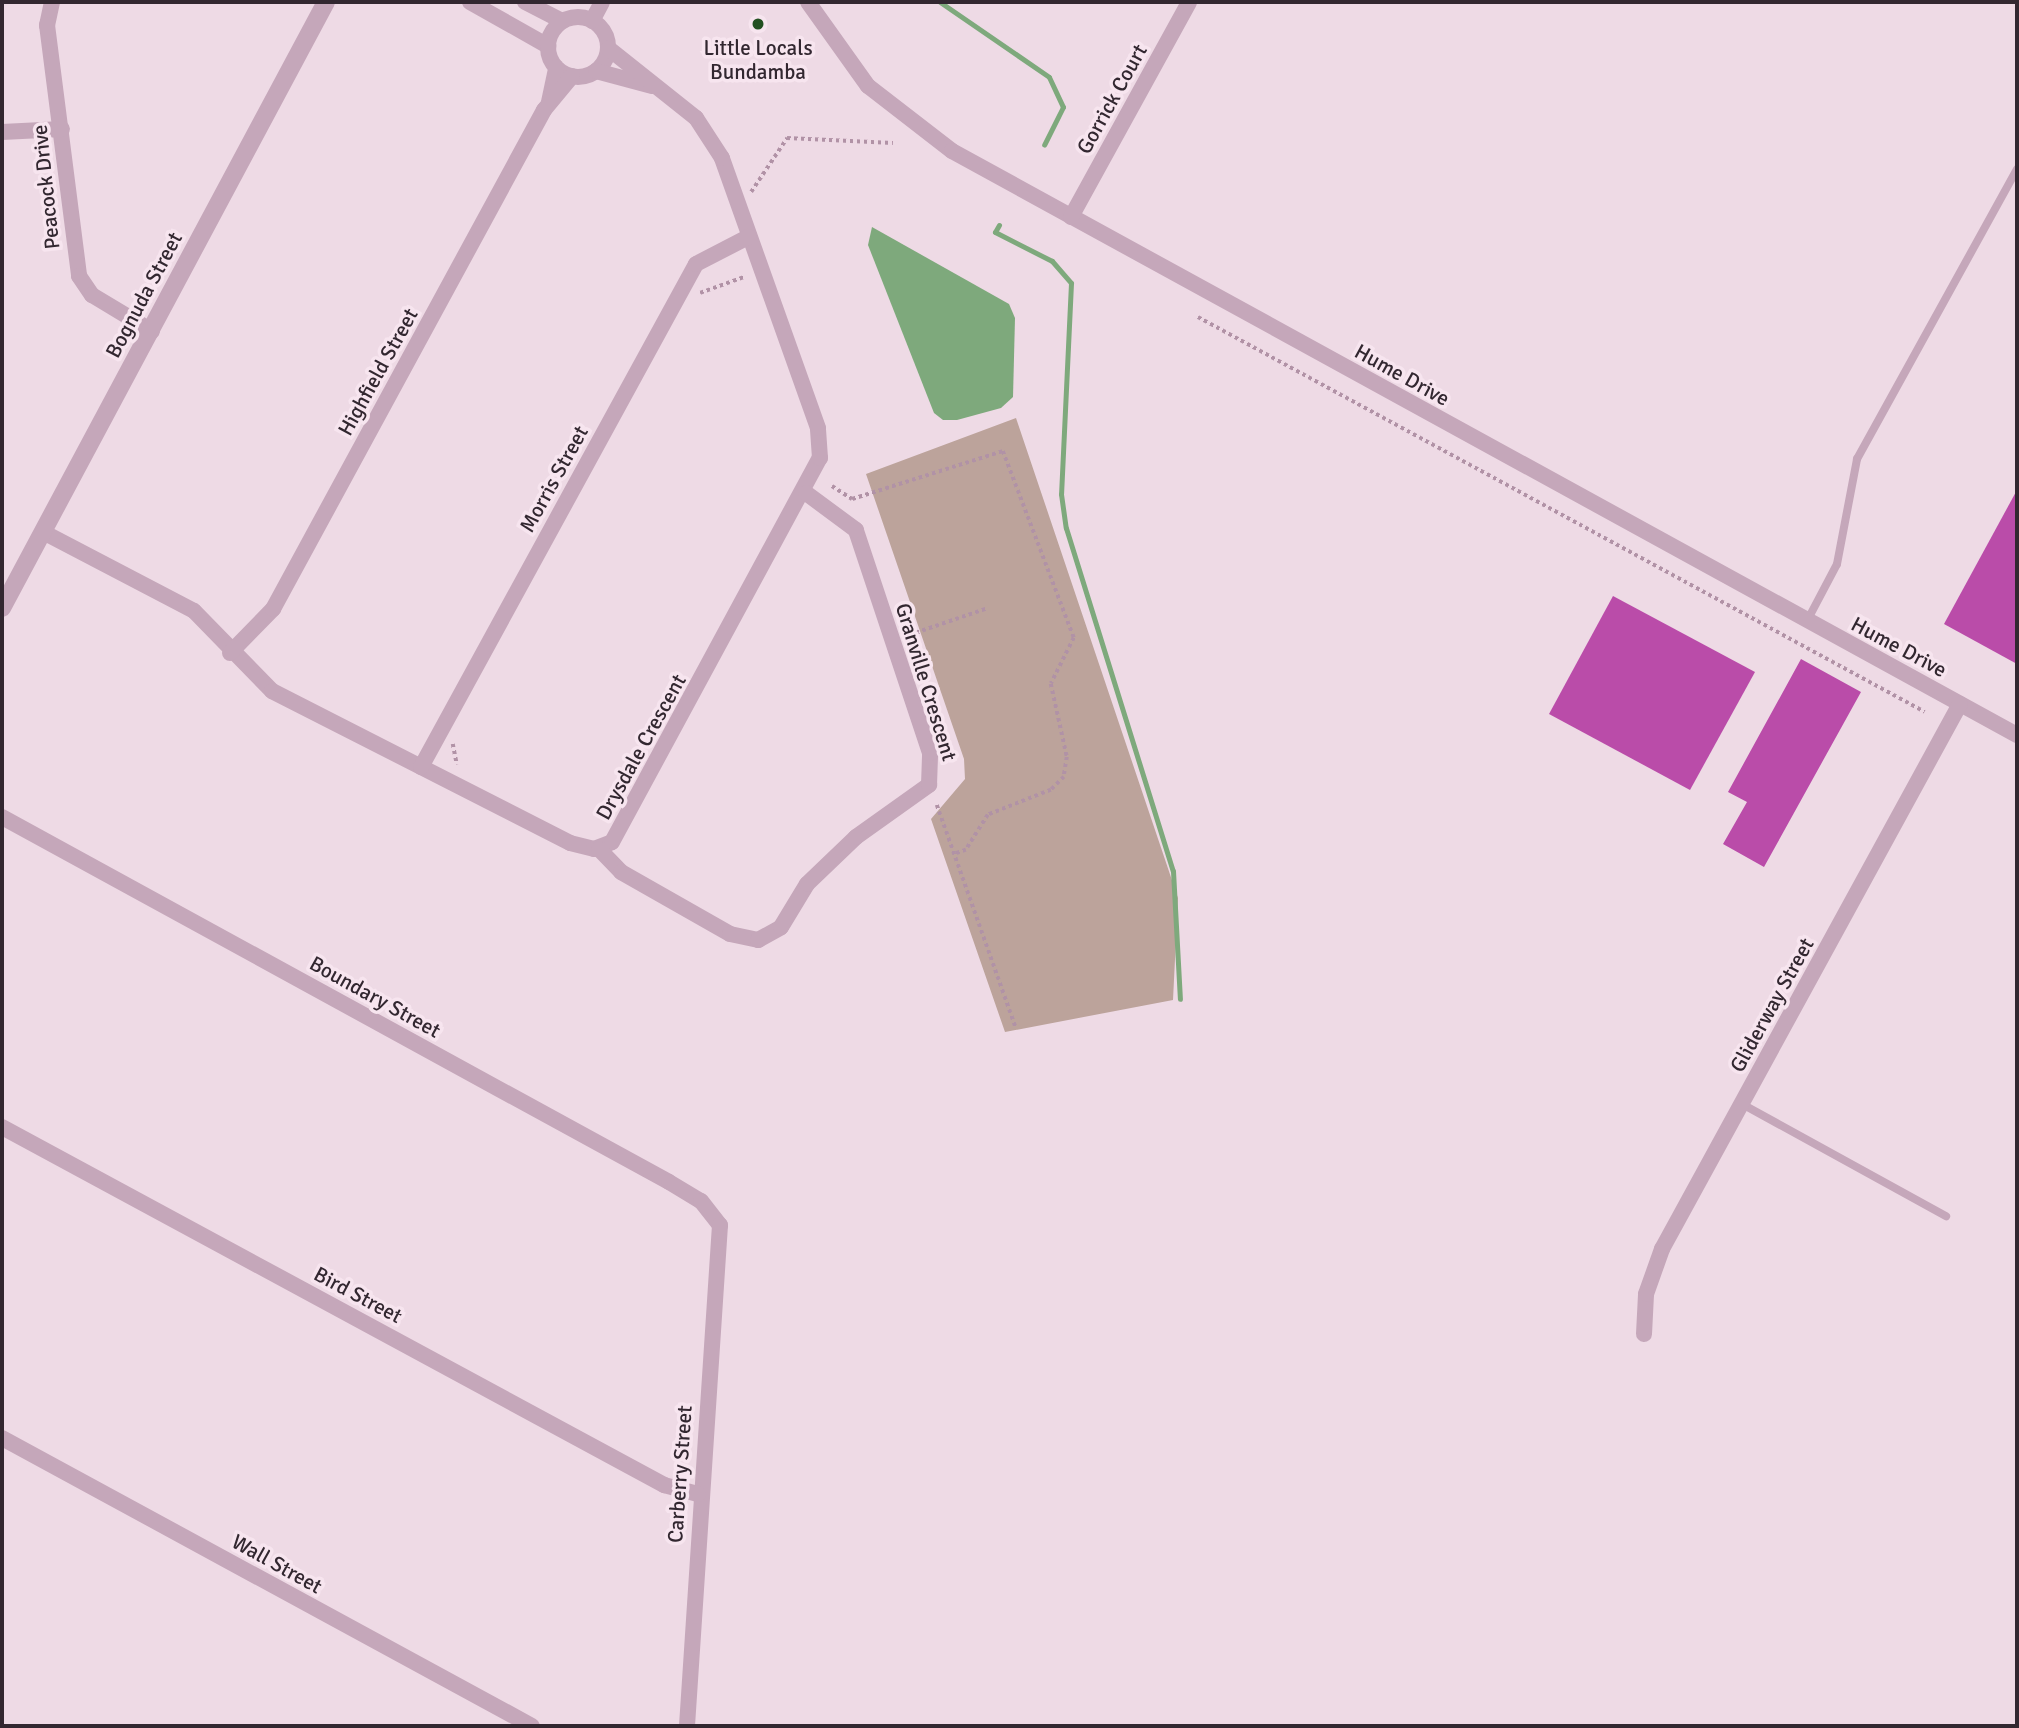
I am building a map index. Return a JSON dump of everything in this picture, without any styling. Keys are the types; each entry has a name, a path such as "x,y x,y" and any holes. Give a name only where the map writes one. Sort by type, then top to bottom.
{"street":[{"name":"Peacock Drive","path":"52,2 47,25 79,276 92,295 152,331"},
{"name":"Bognuda Street","path":"2,608 326,2"},
{"path":"470,2 548,46 556,68 572,76 596,71 608,48 592,21"},
{"path":"525,2 562,21 592,21"},
{"path":"592,21 602,2"},
{"name":"Hume Drive","path":"808,2 851,68 891,107 951,151 2017,735"},
{"name":"Gorrick Court","path":"1071,217 1189,2"},
{"path":"548,46 562,21"},
{"name":"Drysdale Crescent","path":"43,532 194,611 230,653 272,691 570,844 599,849 621,828 806,493 820,458 818,428 709,134 608,48"},
{"name":"Highfield Street","path":"549,102 556,68"},
{"name":"Drysdale Crescent","path":"596,71 652,86"},
{"name":"Highfield Street","path":"230,653 273,609 549,102 572,76"},
{"path":"2,132 62,129"},
{"name":"Morris Street","path":"421,767 696,264 748,237"},
{"name":"Granville Crescent","path":"599,849 621,872 730,934 758,940 781,927 807,884 856,837 929,785 930,753 856,530 806,493"},
{"name":"Gliderway Street","path":"1644,1334 1653,1267 1960,704"},
{"name":"Boundary Street","path":"2,817 669,1182 701,1201 720,1225"},
{"name":"Bird Street","path":"2,1127 664,1485 698,1494"},
{"name":"Carberry Street","path":"687,1726 698,1494 720,1225"},
{"name":"Wall Street","path":"2,1438 532,1726"}],"lane":[{"path":"1807,621 1837,564 1857,459 2017,169"},
{"path":"1742,1104 1946,1216"}],"path":[{"path":"746,193 756,190 774,150 787,138 893,143"},
{"path":"1198,317 1924,712"},
{"path":"832,486 852,499 1003,452 1074,638 1051,684 1067,757 1064,777 1051,790 988,815 966,850 954,854"},
{"path":"909,635 988,608"},
{"path":"937,805 1016,1028"}],"shaded area":[{"path":"872,227 1009,304 1015,318 1013,397 1001,408 957,420 943,420 934,413 868,245"},
{"path":"1016,418 1178,898 1173,1000 1005,1032 931,819 965,779 964,759 866,474"}],"building":[{"path":"2017,490 2017,664 1944,624"},
{"path":"1613,596 1755,672 1690,790 1549,714"},
{"path":"1801,659 1861,692 1764,867 1723,844 1747,802 1728,792"}],"waterway":[{"path":"940,2 1049,77 1063,107 1044,145"},
{"path":"999,225 995,232 1052,261 1071,283 1061,494 1066,528 1173,871 1180,999"}],"place":[{"name":"Little Locals Bundamba","path":"758,24"}]}
